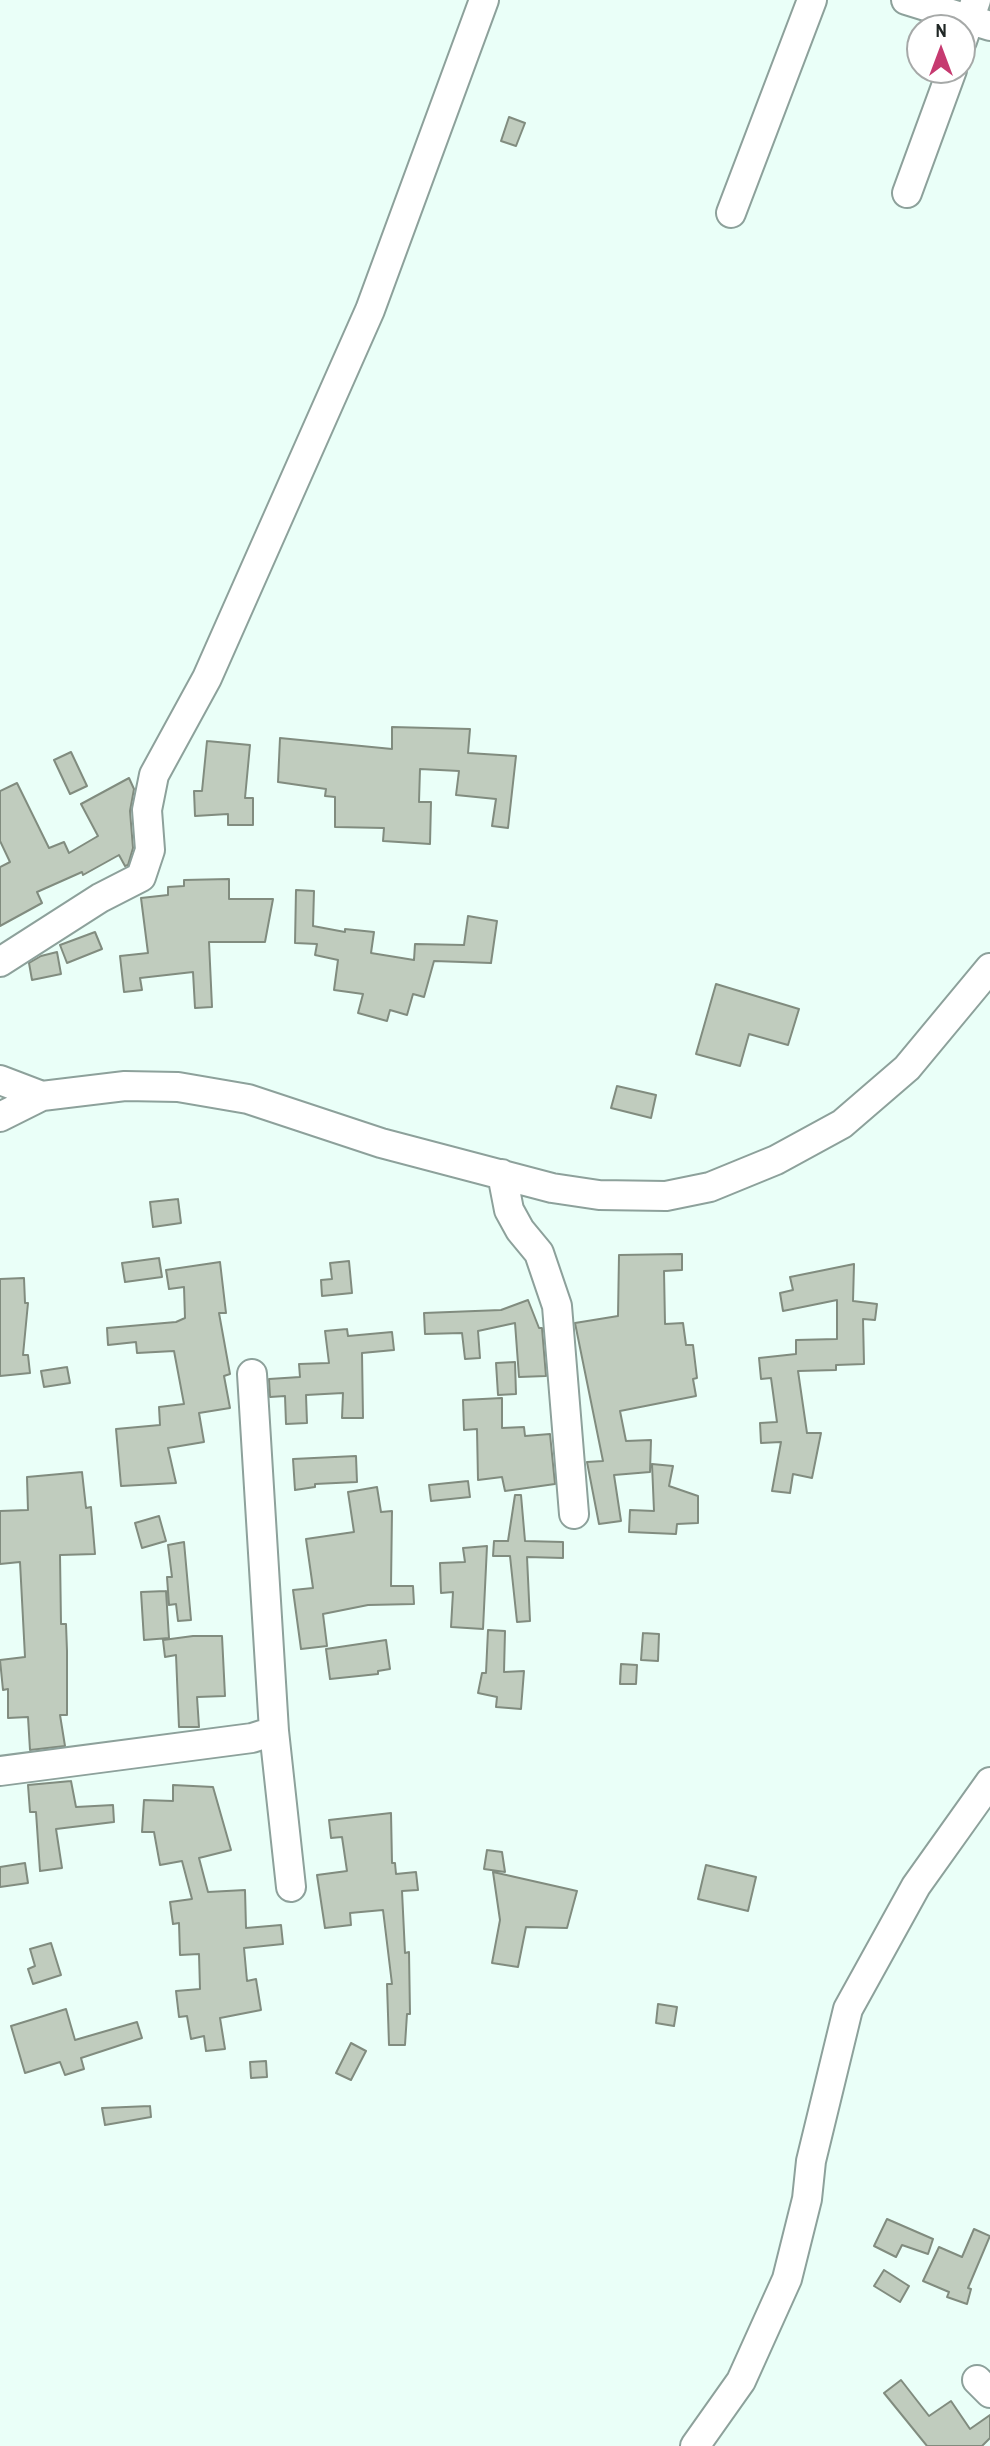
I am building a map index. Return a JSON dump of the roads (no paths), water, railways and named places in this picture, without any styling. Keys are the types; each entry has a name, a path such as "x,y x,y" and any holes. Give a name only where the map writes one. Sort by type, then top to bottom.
{"street":[{"path":"0,962 100,898 141,877 150,850 147,810 154,775 207,678 370,310 484,0"},
{"path":"731,213 812,0"},
{"path":"906,0 950,14"},
{"path":"907,193 947,84"},
{"path":"0,1117 42,1096 125,1086 178,1087 248,1099 382,1143 552,1188 599,1195 666,1196 710,1187 776,1160 842,1124 906,1068 990,968"},
{"path":"0,1080 42,1096"},
{"path":"502,1174 509,1210 520,1230 539,1253 557,1306 574,1514"},
{"path":"252,1374 274,1731 290,1887"},
{"path":"0,1771 252,1738 274,1731"},
{"path":"695,2446 741,2381 787,2279 807,2199 811,2161 848,2009 916,1886 990,1782"}]}
